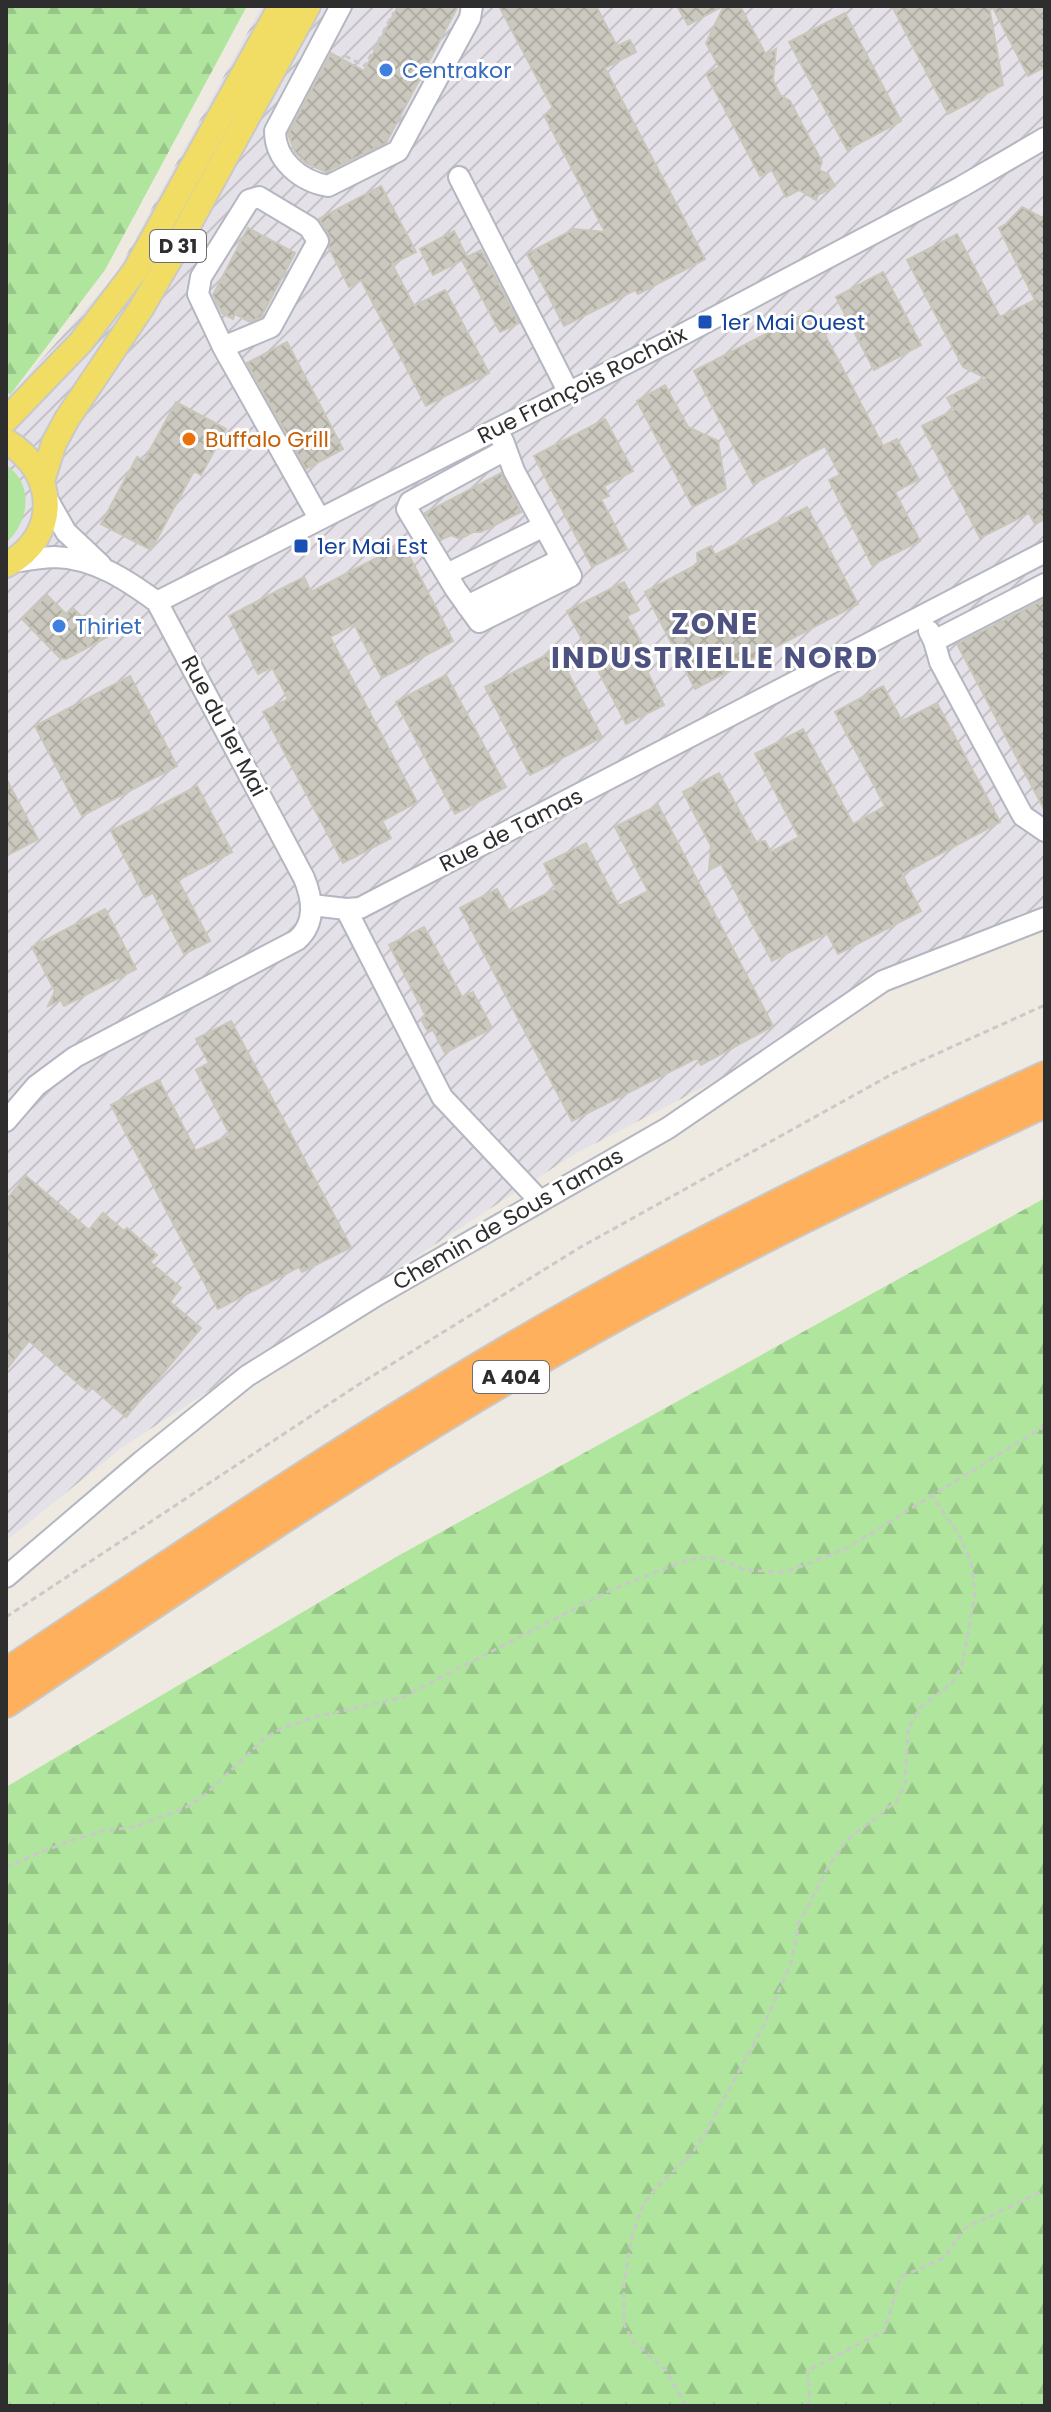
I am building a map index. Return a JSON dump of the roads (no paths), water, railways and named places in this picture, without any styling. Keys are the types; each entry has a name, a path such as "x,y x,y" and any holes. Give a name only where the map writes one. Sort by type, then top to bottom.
{"highway":[{"name":"A 404","path":"6,1673 313,1469 542,1330 796,1193 1045,1076"},
{"name":"A 404","path":"6,1703 317,1497 557,1350 712,1264 1045,1103"}],"main road":[{"name":"D 31","path":"6,420 81,342 135,271 281,6"},
{"name":"D 31","path":"44,489 54,443 60,431 171,257 308,6"},
{"path":"6,441 20,449 34,464 44,489 45,517 38,535 26,551 8,564"}],"street":[{"path":"341,6 275,131 278,153 292,169 328,186 396,153 470,18 472,6"},
{"name":"Rue François Rochaix","path":"157,602 674,339 948,194 1045,138"},
{"path":"459,177 568,391"},
{"path":"223,347 271,327 318,241 309,227 259,197 249,200 201,277 198,294 223,347 319,518"},
{"path":"495,430 507,452 514,471 571,576 479,622 407,509 410,502 507,452"},
{"name":"Rue du 1er Mai","path":"44,489 66,532 107,570 157,602 304,878 312,905"},
{"path":"447,574 544,526"},
{"name":"Rue de Tamas","path":"312,905 360,908 1045,552"},
{"name":"Rue du 1er Mai","path":"8,564 55,557 107,570"},
{"path":"934,641 1045,584"},
{"path":"922,616 940,662 1023,816 1045,831"},
{"path":"6,1121 36,1086 75,1057 297,940 305,933 312,905"},
{"path":"346,909 442,1097 539,1200"},
{"name":"Chemin de Sous Tamas","path":"6,1577 247,1376 377,1295 668,1128 883,981 1045,918"}],"place":[{"name":"Centrakor","path":"386,70"},
{"name":"1er Mai Ouest","path":"705,322"},
{"name":"Buffalo Grill","path":"189,439"},
{"name":"1er Mai Est","path":"301,546"},
{"name":"Thiriet","path":"59,626"}],"district":[{"name":"ZONE INDUSTRIELLE NORD","path":"715,640"}]}
